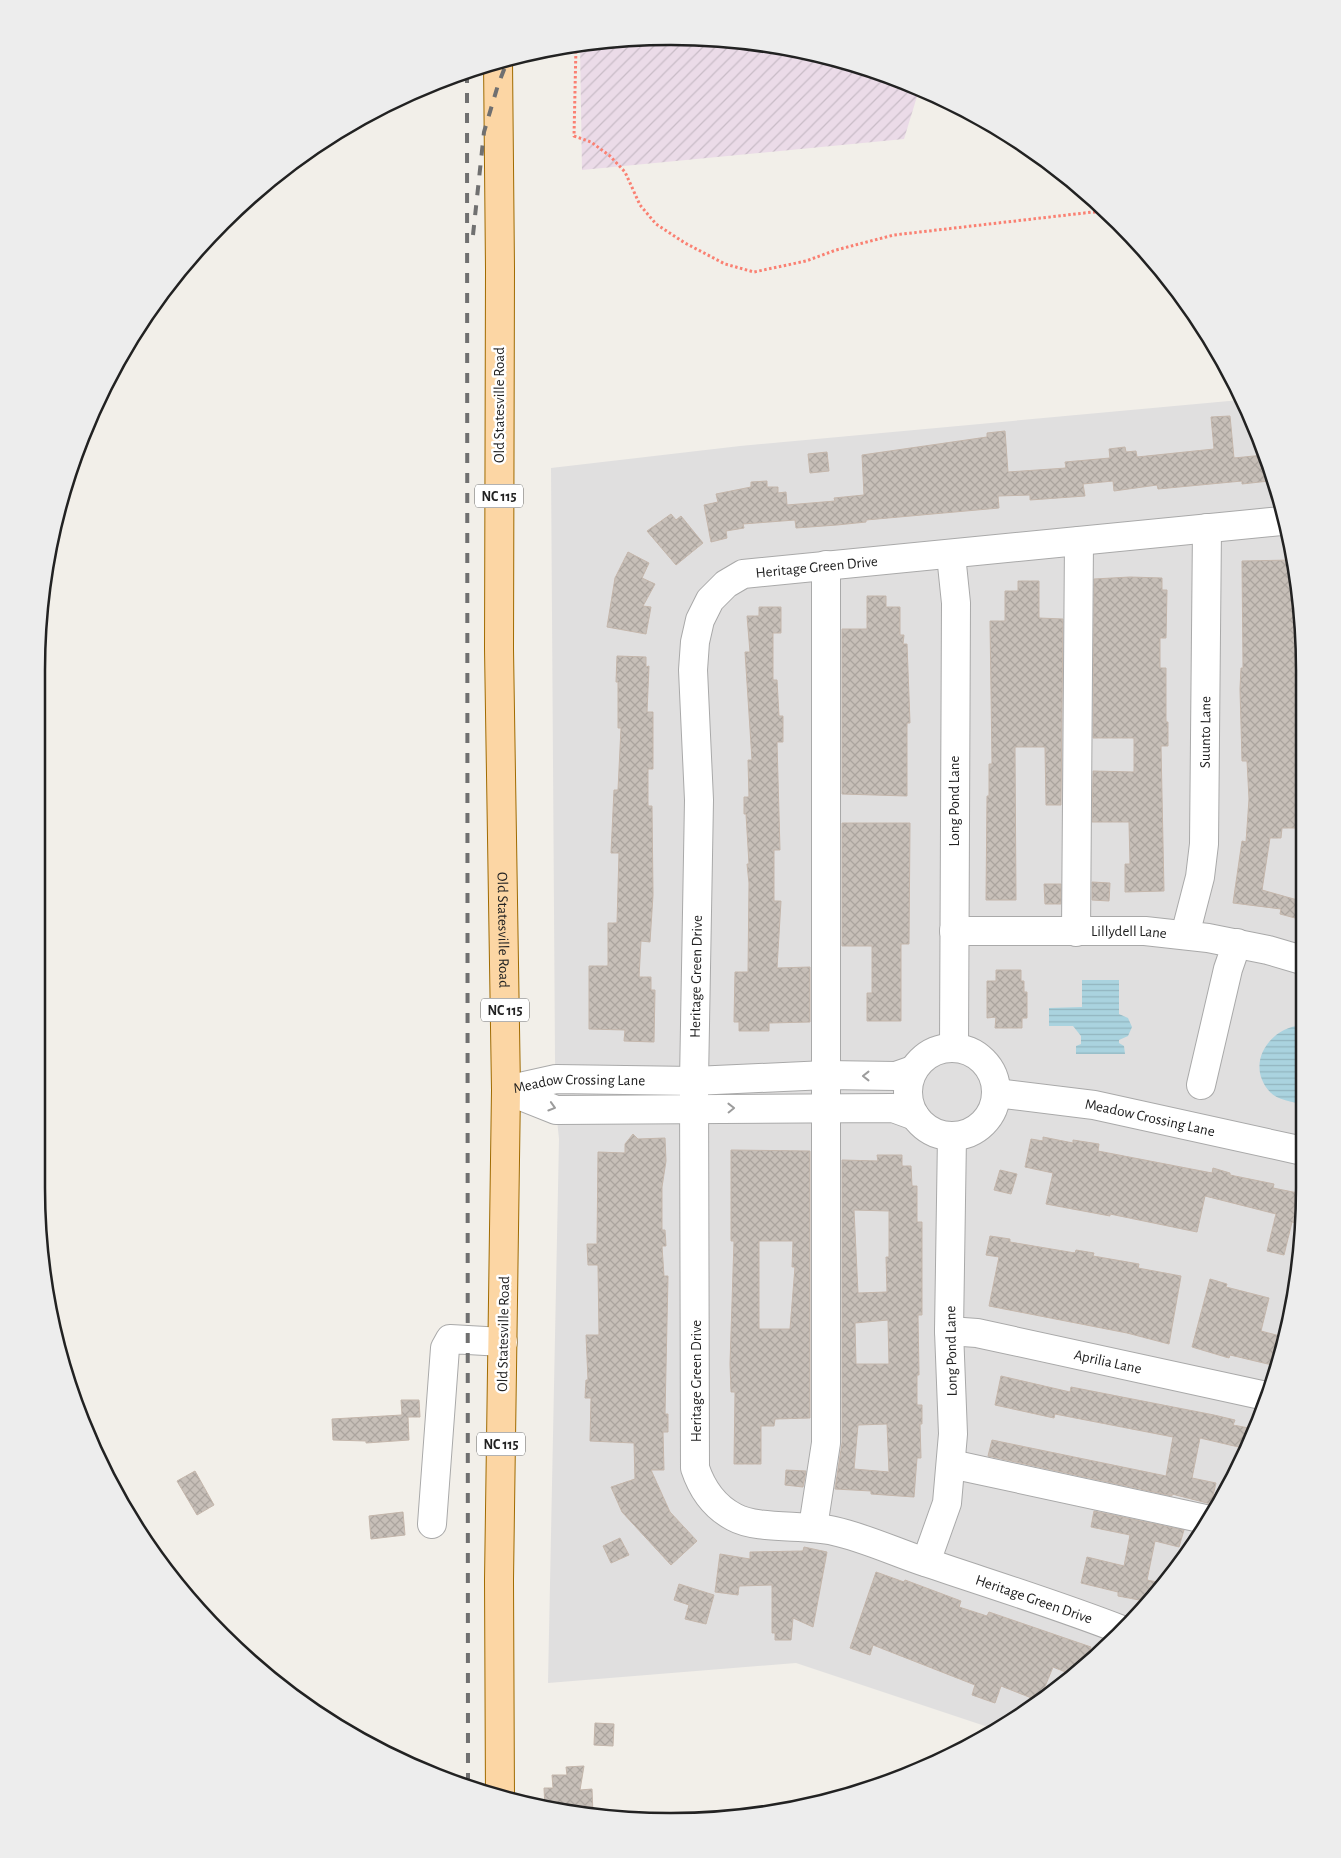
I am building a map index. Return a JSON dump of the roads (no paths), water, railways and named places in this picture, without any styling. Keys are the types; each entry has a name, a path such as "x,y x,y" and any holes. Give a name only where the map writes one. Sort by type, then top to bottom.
{"main road":[{"name":"Old Statesville Road","path":"498,69 499,659 506,1090 499,1580 500,1789"}],"street":[{"name":"Heritage Green Drive","path":"1115,1627 1062,1607 836,1531 813,1527 754,1525 734,1518 716,1504 701,1486 695,1468 694,1080 699,800 693,670 695,642 700,620 710,600 726,584 743,574 1278,521"},
{"name":"Suunto Lane","path":"1185,935 1200,877 1204,844 1207,528"},
{"path":"1076,932 1079,541"},
{"name":"Long Pond Lane","path":"951,555 956,603 954,1048"},
{"path":"813,1527 826,1443 828,1107 826,1075 826,565"},
{"name":"Lillydell Lane","path":"954,931 1145,931 1185,935 1237,944 1296,959"},
{"path":"1201,1085 1228,969 1237,944"},
{"name":"Meadow Crossing Lane","path":"506,1090 556,1079 694,1080 826,1075 896,1076 913,1070 924,1057 938,1050 954,1048"},
{"path":"952,1136 964,1134 980,1126 992,1111 996,1093 993,1076 984,1062 970,1052 954,1048"},
{"path":"913,1070 908,1085 909,1101 915,1116"},
{"name":"Meadow Crossing Lane","path":"506,1090 556,1110 893,1108 915,1116 928,1129 952,1136"},
{"name":"Meadow Crossing Lane","path":"996,1093 1094,1105 1296,1150"},
{"name":"Long Pond Lane","path":"926,1562 947,1503 953,1434 949,1331 952,1136"},
{"name":"Aprilia Lane","path":"949,1331 977,1333 1261,1395"},
{"path":"432,1524 445,1348 450,1339 503,1342"},
{"path":"951,1464 1201,1518"}],"water":[{"path":"1082,980 1119,980 1119,1014 1128,1018 1132,1027 1128,1036 1119,1040 1119,1043 1124,1046 1125,1054 1076,1054 1076,1046 1081,1044 1081,1036 1073,1026 1049,1026 1049,1008 1082,1007"},
{"path":"1296,1026 1296,1102 1273,1095 1263,1081 1260,1071 1260,1060 1270,1040"}],"railway":[{"path":"473,235 484,132 505,67"},
{"path":"467,79 468,1780"}]}
